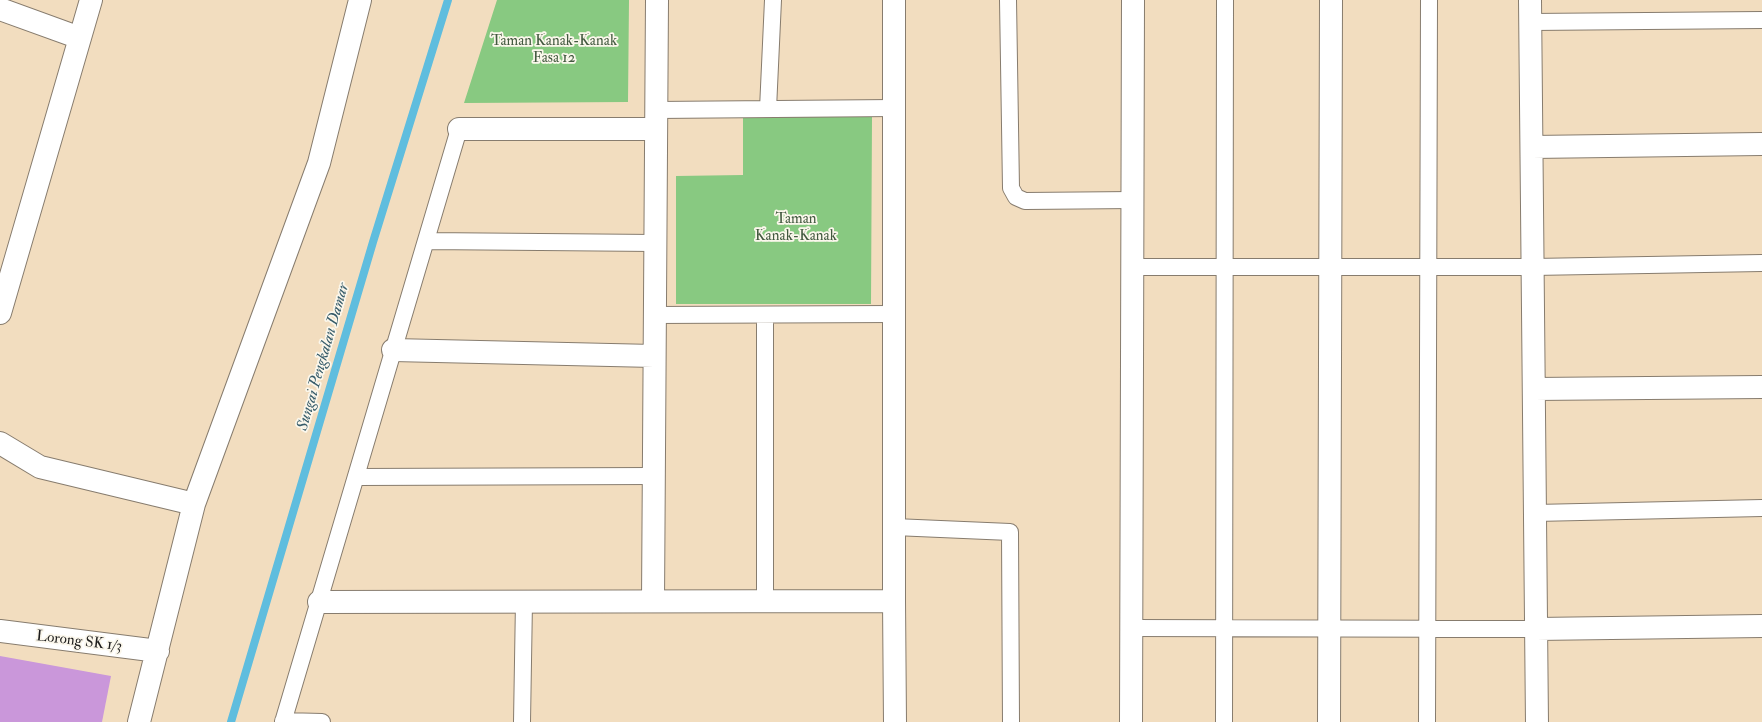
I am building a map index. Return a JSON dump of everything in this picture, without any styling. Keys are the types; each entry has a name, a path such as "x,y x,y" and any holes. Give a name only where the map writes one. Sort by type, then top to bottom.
{"street":[{"path":"0,313 91,0"},
{"path":"139,722 194,504 319,163 360,0"},
{"path":"652,601 657,0"},
{"path":"894,0 895,722"},
{"path":"1131,722 1133,0"},
{"path":"1329,722 1331,0"},
{"path":"1530,0 1537,722"},
{"path":"0,9 80,38"},
{"path":"460,129 656,119"},
{"path":"1532,147 1762,144"},
{"path":"394,350 654,356"},
{"path":"1534,389 1762,387"},
{"path":"0,443 40,467 194,504"},
{"path":"319,602 894,601"},
{"path":"1536,628 1762,626"},
{"name":"Lorong SK 1/3","path":"0,630 38,637 158,651"}],"lane":[{"path":"768,109 773,0"},
{"path":"1008,0 1011,188 1016,197 1025,201 1133,200"},
{"path":"1224,722 1225,0"},
{"path":"1427,722 1429,0"},
{"path":"1531,22 1762,20"},
{"path":"656,119 768,109 894,108"},
{"path":"322,722 283,722 460,129"},
{"path":"426,242 655,243"},
{"path":"1132,267 1533,267 1762,263"},
{"path":"654,315 894,314"},
{"path":"765,315 765,601"},
{"path":"356,477 653,476"},
{"path":"1535,513 1762,508"},
{"path":"894,527 1010,532 1011,722"},
{"path":"522,722 524,601"},
{"path":"1131,628 1536,628"}],"green space":[{"name":"Taman Kanak-Kanak Fasa 12","path":"497,0 629,0 628,102 464,103"},
{"name":"Taman Kanak-Kanak","path":"743,116 872,117 871,304 676,304 676,176 743,175"}],"building":[{"path":"0,656 111,676 102,722 0,722"}],"waterway":[{"name":"Sungai Pengkalan Damar","path":"231,722 373,242 448,0"}]}
